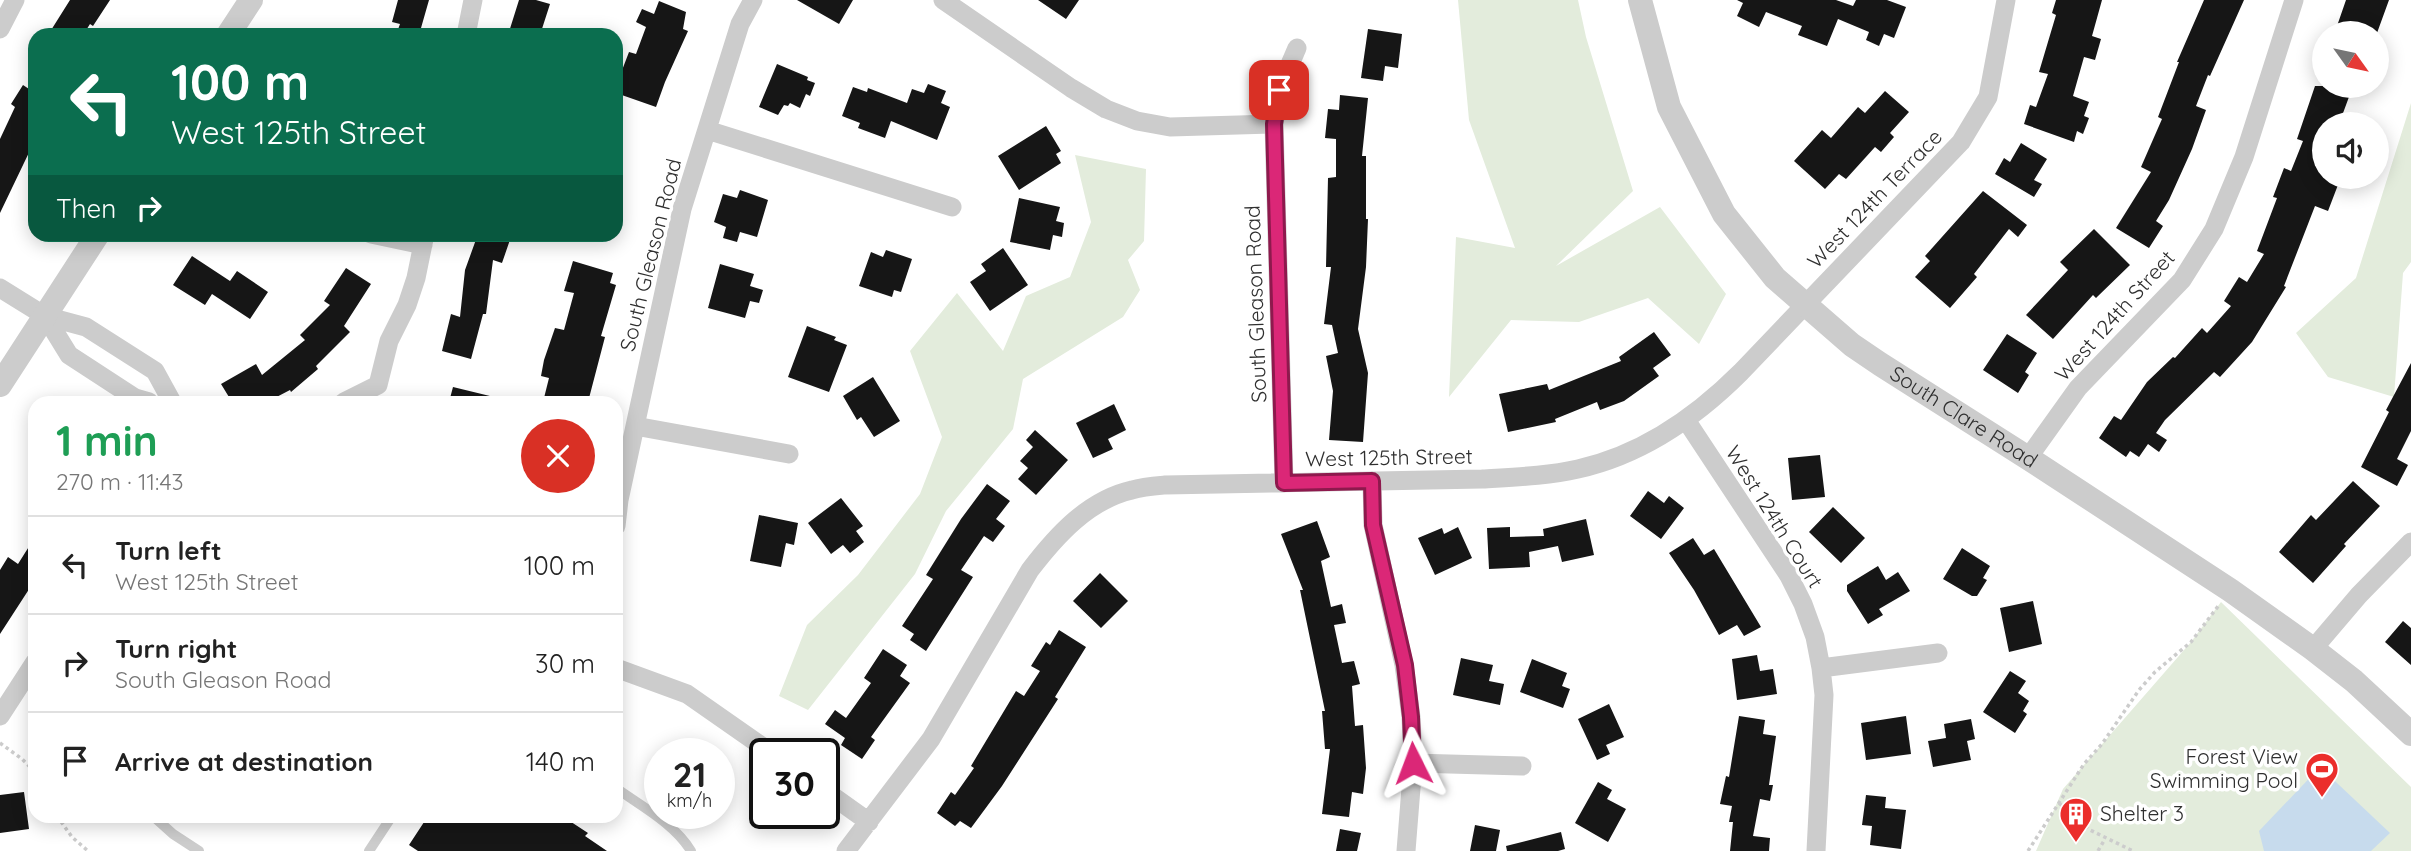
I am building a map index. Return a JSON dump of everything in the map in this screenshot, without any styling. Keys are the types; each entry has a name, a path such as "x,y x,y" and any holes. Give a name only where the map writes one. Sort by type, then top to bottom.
{"street":[{"path":"0,29 15,0"},
{"path":"233,28 251,0"},
{"path":"467,28 473,0"},
{"name":"South Gleason Road","path":"623,489 682,208 740,24 753,0"},
{"path":"943,0 1094,102 1137,121 1170,127 1274,124"},
{"name":"South Clare Road","path":"1640,0 1669,107 1724,214 1775,278 1853,345 1880,364 2230,590 2313,649 2354,681 2411,734"},
{"name":"West 124th Terrace","path":"1804,304 1961,142 1988,97 2006,0"},
{"name":"West 124th Street","path":"2028,458 2078,388 2182,280 2214,229 2244,157 2294,0"},
{"name":"South Gleason Road","path":"1284,483 1274,124 1279,90 1297,48"},
{"path":"707,130 952,207"},
{"path":"0,385 93,242"},
{"path":"356,396 378,385 389,341 407,305 416,278 424,242"},
{"path":"0,288 45,316 86,327 155,371 169,396"},
{"name":"West 125th Street","path":"846,851 931,739 1030,570 1049,545 1072,523 1100,503 1130,490 1165,485 1495,478 1579,469 1653,440 1686,420 1714,399 1804,304"},
{"path":"45,316 69,355 132,396"},
{"name":"West 124th Court","path":"1686,420 1789,576 1811,626 1824,695 1816,851"},
{"path":"635,426 789,454"},
{"path":"1372,481 1373,525 1405,665 1411,717 1413,763 1406,851"},
{"path":"2313,649 2359,595 2411,542"},
{"path":"1821,668 1938,653"},
{"path":"623,671 687,694 750,738"},
{"path":"0,716 28,673"},
{"path":"1413,763 1522,766"},
{"path":"840,801 869,822"}],"lane":[{"path":"623,793 685,841 691,851"},
{"path":"161,823 199,851"},
{"path":"369,851 387,823"}],"path":[{"path":"2028,851 2139,690 2155,672 2191,642 2230,590"},
{"path":"0,743 28,765"},
{"path":"2059,803 2088,829 2133,851"},
{"path":"62,823 72,838 88,851"},
{"path":"2098,851 2105,839"}],"green space":[{"path":"1458,0 1578,0 1586,37 1633,191 1556,266 1660,207 1726,294 1699,344 1648,298 1579,322 1511,320 1449,397 1456,237 1515,248 1469,120"},
{"path":"2411,103 2411,262 2403,273 2394,397 2328,377 2296,333 2356,278 2384,189 2389,189 2389,173"},
{"path":"1075,155 1146,169 1144,241 1128,260 1140,290 1123,317 1023,379 1013,429 946,511 915,574 808,710 779,696 807,625 858,575 920,494 942,437 910,351 957,293 1003,351 1026,296 1070,277 1091,222"},
{"path":"2221,602 2411,787 2411,851 2036,851 2063,789 2191,642"}],"water":[{"name":"Forest View Swimming Pool","path":"2320,767 2390,833 2371,851 2264,851 2259,831"}],"building":[{"path":"70,0 110,0 93,26 90,24 87,28 52,28"},
{"path":"398,0 429,0 421,28 399,28 400,24 392,22"},
{"path":"519,0 536,0 550,4 542,28 510,28"},
{"path":"797,0 853,0 839,24"},
{"path":"1038,0 1079,0 1066,19"},
{"path":"1737,0 1836,0 1853,6 1856,0 1887,0 1906,7 1894,38 1884,34 1879,46 1866,40 1869,32 1838,19 1827,46 1798,35 1802,26 1766,12 1759,27 1737,16 1743,3"},
{"path":"2056,0 2102,0 2092,36 2101,39 2095,60 2084,57 2073,96 2089,102 2084,116 2089,118 2083,134 2077,131 2074,142 2024,124 2030,105 2036,107 2048,74 2039,72 2056,15 2052,13"},
{"path":"2204,0 2244,0 2196,106 2206,110 2192,149 2169,200 2156,221 2163,226 2149,248 2116,228 2151,172 2141,167 2162,119 2158,117 2177,62"},
{"path":"2346,0 2389,0 2381,21 2339,21"},
{"path":"659,1 686,12 683,29 688,31 656,107 623,95 623,68 629,52 636,54 646,27 636,22 642,9 654,14"},
{"path":"1368,29 1402,34 1398,68 1385,66 1383,81 1361,78"},
{"path":"777,64 808,77 807,80 815,83 810,96 806,94 800,108 790,103 788,106 784,105 778,115 759,107"},
{"path":"928,84 946,91 941,103 950,107 937,140 891,121 885,138 858,128 860,123 842,116 853,87 867,92 868,88 907,103 912,89 924,93"},
{"path":"23,85 28,88 28,155 0,213 0,139 15,107 11,104"},
{"path":"1885,91 1909,112 1890,133 1894,137 1881,152 1875,147 1846,179 1839,174 1825,189 1794,161 1822,130 1831,138 1858,107 1865,113"},
{"path":"1340,95 1368,98 1362,156 1366,156 1366,267 1358,329 1368,373 1363,442 1329,440 1333,391 1326,356 1338,353 1332,325 1324,324 1331,267 1326,267 1328,178 1336,177 1336,139 1325,138 1328,109 1339,110"},
{"path":"2312,95 2312,98 2349,98 2343,112 2312,112 2312,189 2336,189 2328,211 2315,206 2284,286 2286,287 2252,342 2220,377 2214,372 2165,420 2156,433 2167,440 2159,452 2148,444 2139,457 2130,451 2126,457 2099,438 2114,416 2121,420 2147,382 2175,358 2202,328 2207,333 2231,306 2224,301 2239,277 2247,282 2264,254 2257,251 2277,198 2273,197 2284,168 2291,171 2303,141 2297,139"},
{"path":"1046,126 1061,151 1056,154 1061,163 1019,190 998,156"},
{"path":"2021,143 2047,159 2034,180 2042,184 2034,197 1995,174 2004,158 2010,162"},
{"path":"740,190 768,200 757,237 740,232 737,242 723,238 726,227 714,222 723,194 737,198"},
{"path":"1983,191 2027,225 2018,237 2009,229 1974,274 1977,277 1950,308 1915,277 1930,261 1925,256"},
{"path":"1019,198 1060,207 1056,221 1064,223 1062,237 1053,235 1050,250 1010,242"},
{"path":"2094,229 2130,265 2096,298 2093,295 2053,339 2026,315 2068,270 2060,262"},
{"path":"475,242 509,242 502,263 493,260 486,314 483,314 471,359 442,351 451,314 460,317 465,270"},
{"path":"1003,248 1028,285 990,311 970,282 986,271 981,264"},
{"path":"886,250 912,259 901,292 894,290 892,297 859,286 871,252 883,257"},
{"path":"192,256 230,281 237,271 268,292 250,319 212,294 205,305 173,285"},
{"path":"573,261 613,273 610,283 616,285 601,336 605,337 590,396 544,396 549,378 541,376 544,360 555,328 564,330 574,293 564,291"},
{"path":"720,264 754,274 750,286 763,290 759,303 750,301 745,318 708,308"},
{"path":"346,268 371,284 344,326 350,332 316,366 318,369 291,392 290,390 278,396 228,396 221,384 256,364 262,375 305,340 300,335 330,305 324,301"},
{"path":"807,326 836,337 834,340 847,345 829,392 788,377"},
{"path":"1654,332 1671,355 1653,368 1659,376 1624,401 1600,410 1597,402 1555,419 1556,422 1508,432 1499,394 1547,384 1549,390 1621,361 1619,357"},
{"path":"2007,334 2037,353 2025,372 2029,375 2018,393 1983,370"},
{"path":"2411,363 2411,431 2397,459 2408,465 2397,486 2361,467 2389,412 2386,410"},
{"path":"873,377 900,421 874,437 861,417 857,420 843,396"},
{"path":"453,387 490,396 451,396"},
{"path":"1114,404 1126,430 1108,439 1113,449 1093,458 1076,423"},
{"path":"1035,430 1068,460 1036,495 1018,479 1028,468 1020,461 1033,447 1026,440"},
{"path":"1820,455 1825,497 1792,500 1788,458"},
{"path":"2353,481 2380,506 2344,544 2346,546 2313,583 2279,552 2311,515 2316,520"},
{"path":"987,484 1010,501 996,519 1005,526 993,542 984,536 961,570 973,577 926,651 910,640 914,634 902,626 933,579 926,575 961,519"},
{"path":"1648,491 1664,503 1669,496 1684,508 1661,539 1630,516"},
{"path":"841,498 863,526 856,531 864,542 850,553 843,545 831,554 808,523"},
{"path":"1833,507 1865,538 1841,563 1809,532"},
{"path":"759,515 798,523 794,545 786,543 781,567 750,561"},
{"path":"1586,519 1594,555 1562,562 1558,546 1529,552 1530,567 1489,569 1487,528 1510,527 1510,537 1544,536 1543,529"},
{"path":"1317,521 1330,557 1321,561 1331,607 1342,604 1346,623 1334,625 1342,663 1354,661 1360,684 1352,686 1355,726 1363,725 1366,768 1363,794 1352,792 1349,817 1322,814 1330,749 1325,749 1322,711 1325,711 1300,590 1303,590 1281,534"},
{"path":"1458,527 1472,558 1435,575 1418,538 1442,528 1444,534"},
{"path":"1693,538 1704,555 1714,549 1761,627 1744,636 1737,625 1719,635 1669,553"},
{"path":"28,548 28,591 0,634 0,570 8,557 18,564"},
{"path":"1962,548 1990,566 1983,578 1987,580 1977,596 1972,596 1943,579"},
{"path":"1878,566 1886,580 1898,572 1910,591 1879,609 1883,615 1868,624 1847,591 1847,585"},
{"path":"1100,573 1128,601 1101,628 1073,601"},
{"path":"2033,601 2042,644 2009,652 2000,608"},
{"path":"2403,621 2411,628 2411,665 2385,642"},
{"path":"1059,630 1086,647 1055,697 1058,699 1002,786 971,828 960,821 955,826 937,813 951,792 955,795 974,768 971,766 1016,691 1024,696 1040,671 1031,666 1046,642 1050,645"},
{"path":"883,649 907,665 900,676 910,683 871,737 875,740 862,759 841,745 845,738 825,724 835,710 846,718 871,683 864,678"},
{"path":"1757,655 1760,671 1773,669 1777,694 1737,700 1732,659"},
{"path":"1461,658 1493,665 1489,681 1504,684 1500,705 1453,695"},
{"path":"1532,659 1567,673 1562,686 1570,689 1563,708 1520,692"},
{"path":"2010,671 2026,681 2018,693 2029,701 2023,711 2027,714 2015,733 1983,712"},
{"path":"1609,704 1624,737 1606,745 1610,754 1597,760 1578,719"},
{"path":"1739,716 1765,720 1763,734 1776,736 1769,785 1773,785 1770,801 1760,799 1753,836 1770,838 1769,851 1730,851 1733,822 1729,822 1732,806 1720,804 1726,776 1729,777"},
{"path":"1906,716 1911,754 1866,760 1861,723"},
{"path":"1971,719 1975,739 1967,741 1971,760 1933,767 1928,741 1946,738 1944,724"},
{"path":"1598,782 1612,790 1607,799 1626,809 1608,842 1575,823"},
{"path":"24,792 29,829 0,833 0,795"},
{"path":"1866,795 1886,797 1885,808 1906,810 1901,849 1870,845 1872,826 1862,825"},
{"path":"423,823 573,823 588,833 585,836 607,851 418,851 409,845"},
{"path":"1475,825 1500,830 1496,851 1470,851"},
{"path":"1340,829 1361,833 1357,851 1336,851"},
{"path":"1561,832 1565,849 1507,851 1506,846"}],"place":[{"name":"Forest View Swimming Pool","path":"2322,799"},
{"name":"Shelter 3","path":"2076,844"}],"route":[{"path":"1279,90 1274,124 1284,483 1372,481 1373,525 1405,665 1413,763"}]}
